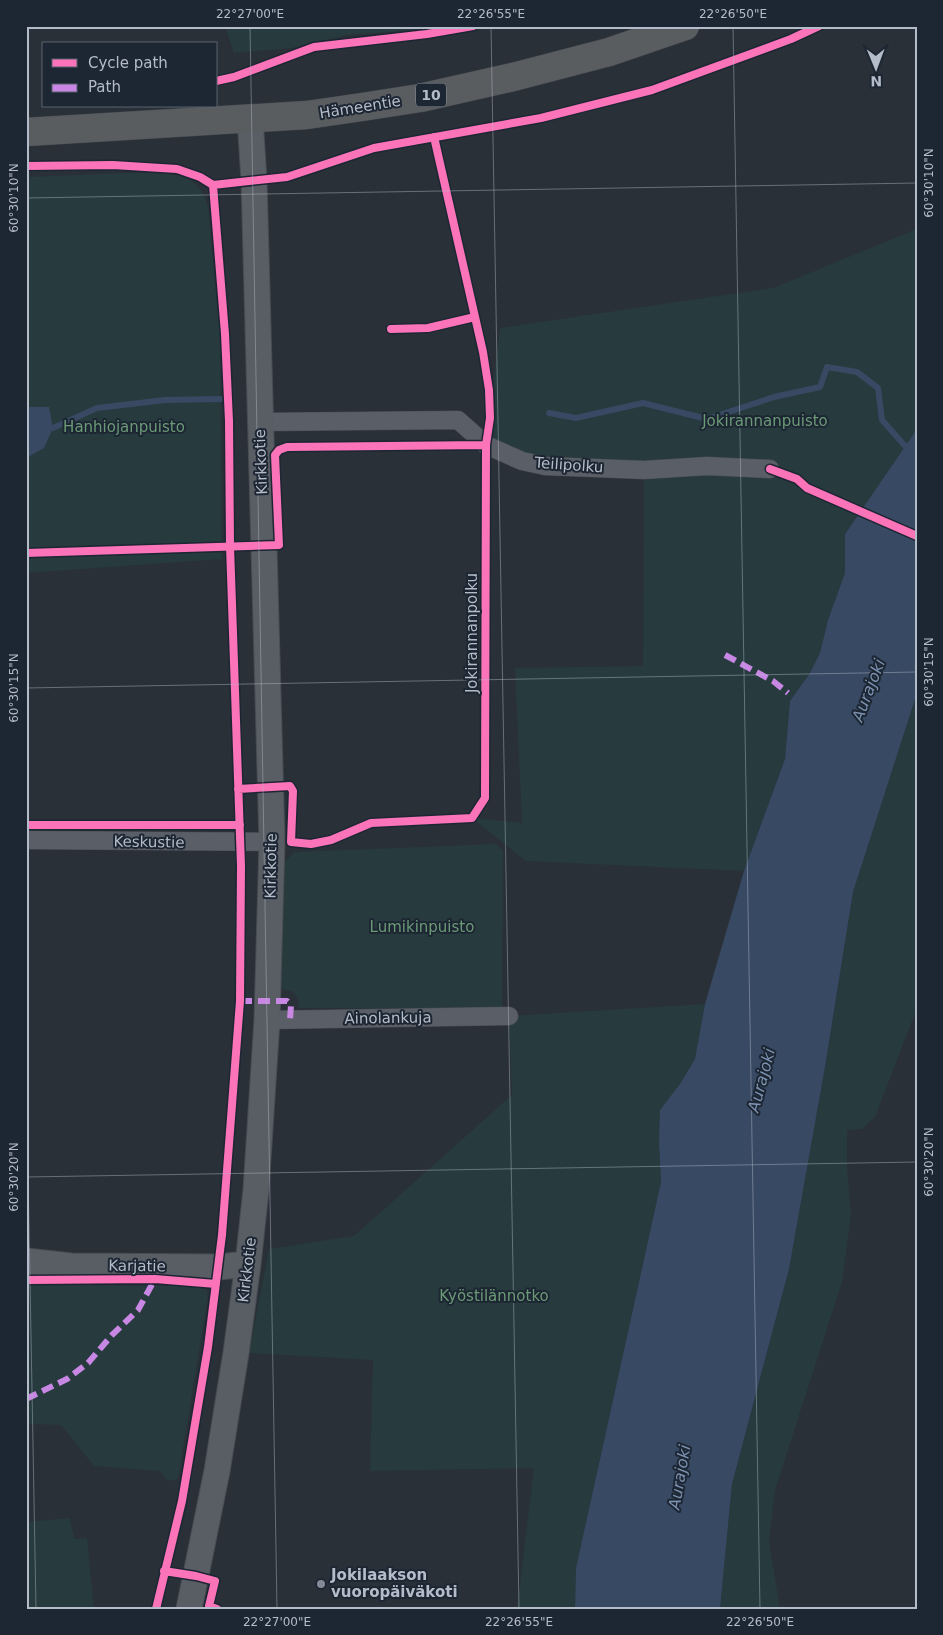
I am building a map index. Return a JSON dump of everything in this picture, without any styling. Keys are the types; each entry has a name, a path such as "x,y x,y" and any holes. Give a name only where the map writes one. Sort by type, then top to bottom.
{"highway":[{"name":"Hämeentie","path":"26,132 307,115 420,98 526,74 608,52 685,26"}],"street":[{"name":"Kirkkotie","path":"189,1609 217,1471 248,1264 256,1190 267,1020 272,842 254,180 250,118"},
{"name":"Teilipolku","path":"260,422 458,420 486,445 522,461 545,466 644,470 707,466 770,469"},
{"name":"Keskustie","path":"26,840 272,842"},
{"name":"Ainolankuja","path":"267,1020 508,1016"},
{"name":"Karjatie","path":"26,1261 71,1266 218,1267 248,1264"}],"green space":[{"path":"225,26 436,26 404,31 347,35 292,48 234,53"},
{"name":"Hanhiojanpuisto","path":"157,173 186,178 200,189 208,207 220,336 222,559 26,573 26,177"},
{"name":"Jokirannanpuisto","path":"917,229 917,429 845,534 845,573 828,620 820,653 810,673 790,701 785,759 744,871 526,861 472,818 522,823 515,668 643,666 644,470 545,466 486,445 500,328 773,288"},
{"path":"917,693 917,1008 875,1117 862,1129 847,1130 847,1169 851,1215 842,1282 775,1490 769,1541 780,1609 720,1609 732,1484 789,1269 825,1067 853,892"},
{"name":"Lumikinpuisto","path":"496,844 503,851 502,1009 299,1008 298,999 293,992 279,988 283,863 295,852"},
{"name":"Kyöstilännotko","path":"705,1004 695,1059 680,1084 659,1143 661,1182 576,1568 575,1609 517,1609 534,1468 370,1471 373,1360 249,1353 269,1249 354,1236 512,1095 509,1016"},
{"path":"26,1285 202,1286 207,1290 208,1296 178,1479 168,1481 160,1471 94,1466 61,1425 26,1424"},
{"path":"70,1518 74,1539 87,1538 94,1609 26,1609 26,1522"}],"water":[{"path":"26,407 49,407 53,428 44,448 26,458"},
{"name":"Aurajoki","path":"917,429 917,693 853,892 825,1067 789,1269 732,1484 720,1609 575,1609 576,1568 661,1182 660,1110 680,1084 695,1059 705,1004 744,871 785,759 790,701 810,673 820,653 828,620 845,573 845,534"}],"waterway":[{"path":"549,413 576,418 643,403 707,419 774,397 820,387 827,367 857,372 878,388 882,420 906,447 917,455"},
{"path":"53,428 97,408 165,400 220,399"}],"marked path":[{"path":"725,655 773,681 788,693"},
{"path":"240,1001 287,1001 291,1005 290,1020"},
{"path":"26,1399 67,1379 88,1363 112,1335 138,1310 155,1279"}],"cycle path":[{"path":"218,81 234,77 314,47 427,34 473,26"},
{"path":"26,166 113,165 177,169 200,177 213,185 287,177 374,148 541,118 652,90 791,39 819,26"},
{"name":"Jokirannanpolku","path":"238,789 290,786 293,791 291,842 311,844 331,840 371,823 472,818 485,798 486,445 490,418 489,390 483,352 434,137"},
{"path":"156,1609 182,1501 208,1347 222,1235 240,1001 241,866 230,546 229,421 225,334 213,185"},
{"path":"391,329 428,328 475,317"},
{"path":"26,553 279,545 275,455 279,450 287,447 486,445"},
{"path":"770,469 797,479 807,488 917,536"},
{"path":"26,825 240,825"},
{"path":"26,1280 155,1279 216,1284"},
{"path":"164,1571 215,1581 209,1606 217,1609"}],"place":[{"name":"Jokilaakson vuoropäiväkoti","path":"321,1584"}]}
